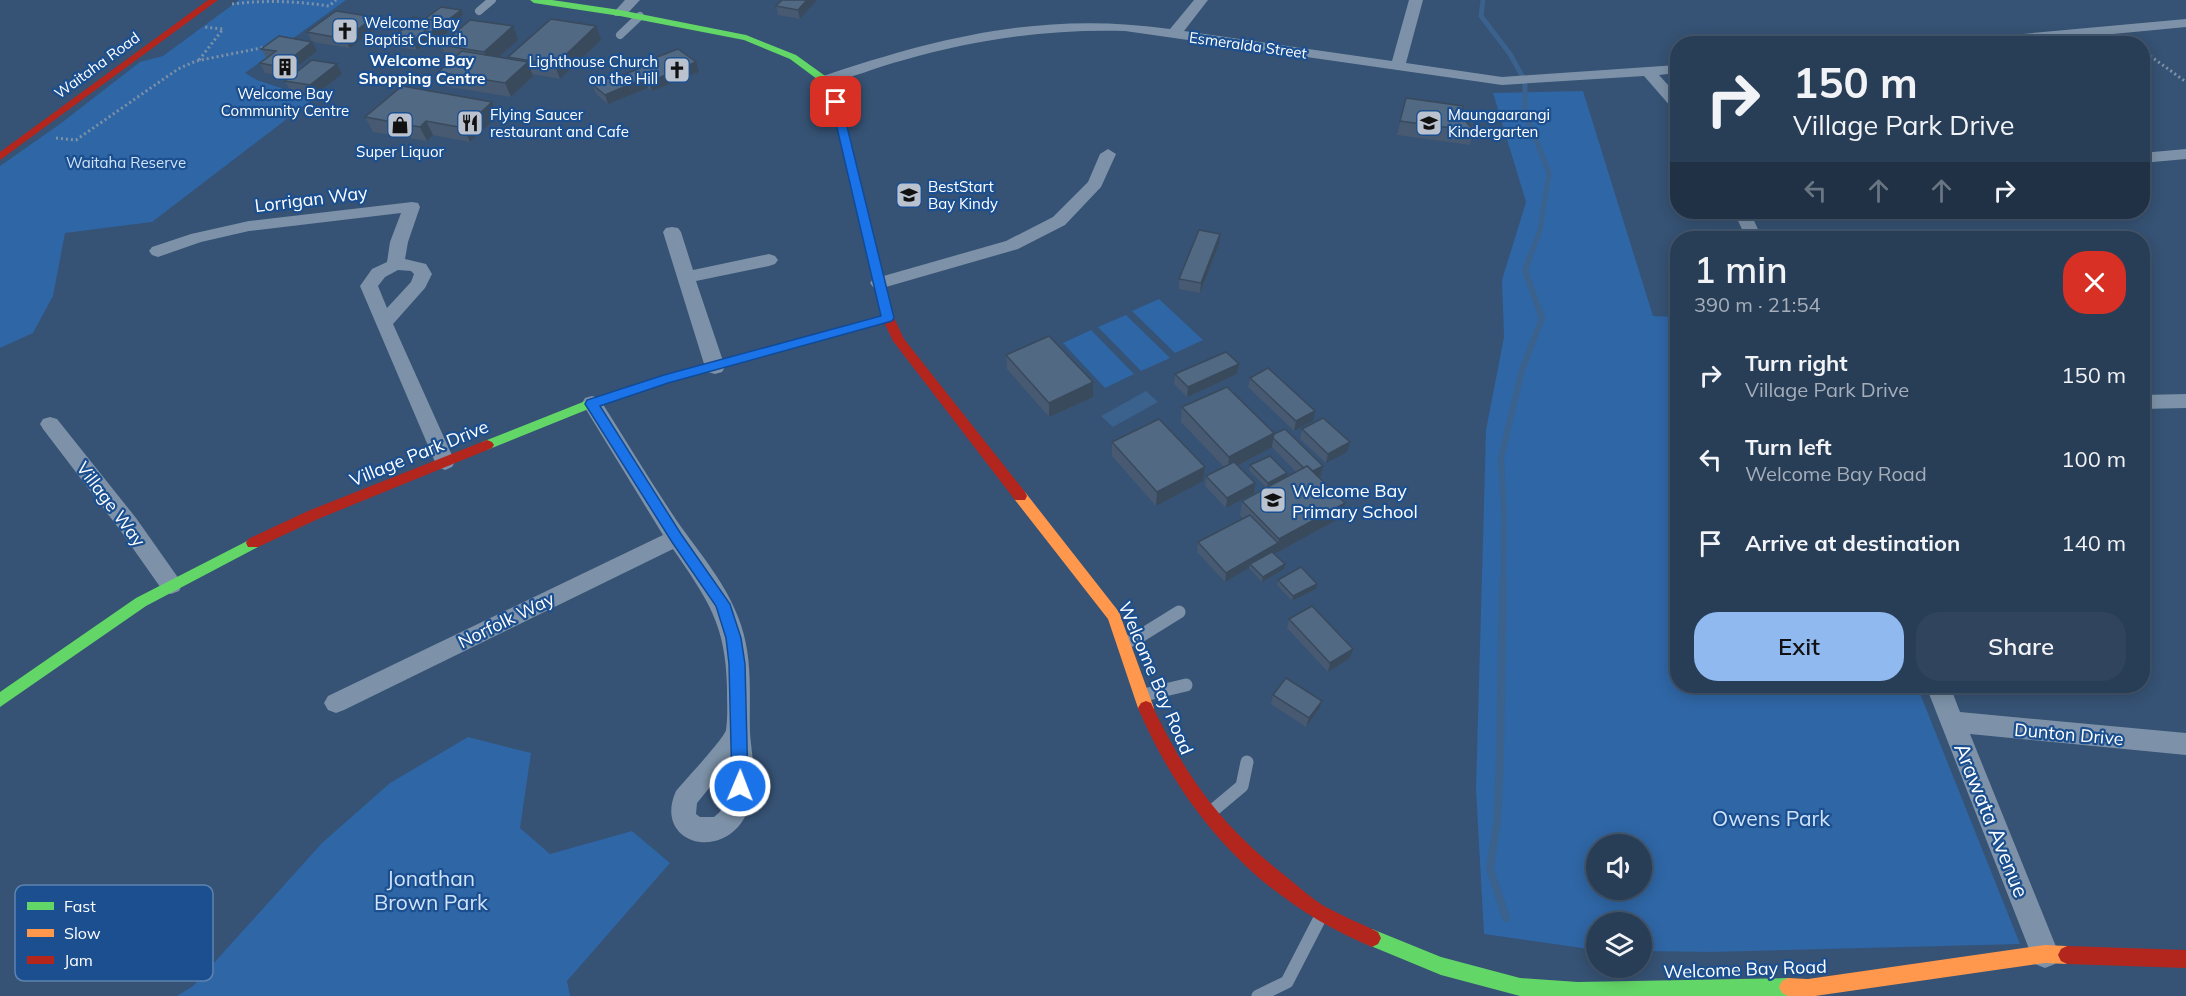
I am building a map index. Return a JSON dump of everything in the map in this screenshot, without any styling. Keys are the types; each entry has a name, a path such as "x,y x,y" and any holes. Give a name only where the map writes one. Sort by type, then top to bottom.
{"main road":[{"path":"534,0 640,16 746,38 793,57 825,80"},
{"name":"Waitaha Road","path":"0,156 221,2"},
{"name":"Welcome Bay Road","path":"825,80 836,102 888,318 899,341 1114,616 1141,696 1160,743 1181,780 1208,815 1262,870 1322,915 1400,951 1441,966 1520,987 1597,992 1755,986 1884,988 1928,970 2045,954 2186,959"},
{"name":"Village Park Drive","path":"0,700 115,618 171,585 277,531 592,404 664,380 888,318"}],"street":[{"path":"620,13 633,0"},
{"path":"1174,34 1202,0"},
{"path":"1398,67 1416,0"},
{"path":"2044,36 2186,23"},
{"name":"Esmeralda Street","path":"825,80 908,52 1024,31 1099,25 1502,81 1670,69"},
{"path":"1648,71 1670,97"},
{"path":"879,283 1012,245 1059,221 1095,184 1108,154"},
{"path":"2150,157 2186,154"},
{"name":"Lorrigan Way","path":"158,251 197,238 249,226 412,207 399,242 395,264"},
{"path":"672,232 716,367"},
{"path":"687,277 769,260"},
{"path":"385,322 419,284 423,274 420,268 409,264 395,264 374,276 369,285 445,462"},
{"path":"2150,402 2186,401"},
{"path":"592,404 676,538 716,592 730,624 737,664 738,735"},
{"name":"Village Way","path":"50,424 128,524 171,585"},
{"name":"Norfolk Way","path":"336,703 676,538"},
{"name":"Arawata Avenue","path":"1941,693 2045,954"},
{"name":"Dunton Drive","path":"1953,722 2186,744"}],"lane":[{"path":"479,11 492,0"},
{"path":"620,35 640,16"},
{"path":"409,61 419,62"},
{"path":"1123,644 1179,612"},
{"path":"1141,696 1186,685"},
{"path":"1208,815 1242,786 1247,762"},
{"path":"1257,996 1287,982 1322,915"}],"path":[{"path":"221,2 295,1 328,6 336,0"},
{"path":"199,60 223,30 207,28"},
{"path":"76,140 171,73 199,60 260,50 273,45"},
{"path":"2150,56 2186,82"}],"green space":[{"name":"Waitaha Reserve","path":"239,0 346,0 245,73 257,80 313,99 152,222 65,233 53,296 33,333 0,348 0,166 60,124 140,62 163,56"},
{"name":"Owens Park","path":"1583,91 1653,316 1670,317 1670,693 1920,693 2020,944 1712,952 1652,951 1652,912 1586,912 1586,949 1484,934 1476,790 1486,430 1504,337 1502,280 1526,202 1493,93"},
{"path":"1159,299 1203,340 1175,353 1132,311"},
{"path":"1126,315 1170,358 1141,371 1098,327"},
{"path":"1091,330 1134,374 1105,388 1063,343"},
{"name":"Jonathan Brown Park","path":"468,737 531,753 520,828 550,854 632,831 670,863 567,981 570,996 177,996 198,981 213,981 213,964 322,843 390,783"}],"shaded area":[{"path":"1146,391 1158,402 1113,427 1101,416"}],"building":[{"path":"782,0 807,0 798,10 776,6"},
{"path":"441,7 461,10 444,23 425,19"},
{"path":"336,11 374,17 345,39 307,32"},
{"path":"413,17 444,22 431,32 425,31 413,41 392,37 409,25 403,24"},
{"path":"551,19 596,26 555,65 508,57"},
{"path":"470,20 513,26 484,52 441,45"},
{"path":"279,36 312,42 280,67 260,63 276,51 261,49"},
{"path":"678,49 696,62 649,82 645,78 605,95 592,84 609,78 611,80 655,62 652,59"},
{"path":"462,51 528,62 505,83 438,72"},
{"path":"312,60 337,64 310,85 285,81"},
{"path":"402,86 492,102 464,128 426,121 420,127 365,117"},
{"path":"1406,98 1463,106 1462,117 1474,131 1400,121"},
{"path":"1199,230 1220,234 1201,283 1179,279"},
{"path":"1049,336 1093,382 1049,403 1006,355"},
{"path":"1226,352 1239,364 1188,387 1175,374"},
{"path":"1268,368 1315,411 1296,421 1250,378"},
{"path":"1227,387 1274,433 1229,457 1182,407"},
{"path":"1323,418 1350,442 1328,454 1302,429"},
{"path":"1159,419 1205,467 1157,492 1112,442"},
{"path":"1285,429 1323,466 1313,471 1307,466 1304,468 1273,438 1274,434"},
{"path":"1270,456 1287,473 1268,483 1250,465"},
{"path":"1234,462 1255,483 1227,498 1206,476"},
{"path":"1307,466 1345,503 1279,539 1242,501"},
{"path":"1250,515 1278,543 1226,573 1198,542"},
{"path":"1272,552 1285,564 1263,577 1250,564"},
{"path":"1301,567 1317,584 1293,596 1278,580"},
{"path":"1312,606 1353,649 1330,663 1289,619"},
{"path":"1286,678 1322,701 1309,718 1273,695"}],"waterway":[{"path":"1483,0 1481,16 1510,54 1525,81 1525,112 1549,173 1540,230 1530,257"},
{"path":"1503,583 1504,519 1501,458 1522,370 1542,318 1525,270 1530,256"},
{"path":"1503,581 1500,758 1497,822 1490,869 1506,918"}],"traffic: fast":[{"path":"534,0 620,13 746,38 793,57 825,80 836,102 860,204"},
{"path":"487,445 592,403 665,379 888,318"},
{"path":"0,700 141,602 253,543"},
{"path":"1372,938 1441,966 1520,987 1578,991 1788,987"}],"traffic: slow":[{"path":"1020,496 1114,616 1146,708"},
{"path":"1788,987 1808,988 2045,954 2067,955"}],"traffic: jam":[{"path":"0,157 214,0"},
{"path":"860,204 888,318 899,341 1020,496"},
{"path":"253,543 313,515 487,445"},
{"path":"1146,708 1158,736 1187,786 1204,809 1243,852 1309,906 1372,938"},
{"path":"2067,955 2186,959"}],"place":[{"name":"Welcome Bay Baptist Church","path":"345,31"},
{"name":"Welcome Bay Community Centre","path":"285,67"},
{"name":"Lighthouse Church on the Hill","path":"677,70"},
{"name":"Flying Saucer restaurant and Cafe","path":"470,123"},
{"name":"Maungaarangi Kindergarten","path":"1429,123"},
{"name":"Super Liquor","path":"400,125"},
{"name":"BestStart Bay Kindy","path":"909,195"},
{"name":"Welcome Bay Primary School","path":"1273,500"}],"district":[{"name":"Welcome Bay Shopping Centre","path":"422,69"}],"route":[{"path":"740,786 741,749 738,735 737,664 730,624 716,592 676,538 592,404 664,380 888,318 836,102"}]}
